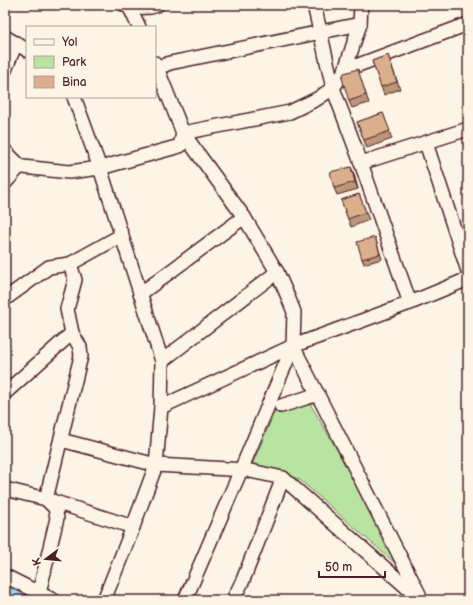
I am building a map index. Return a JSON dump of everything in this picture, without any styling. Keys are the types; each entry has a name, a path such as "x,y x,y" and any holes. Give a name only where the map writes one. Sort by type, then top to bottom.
{"street":[{"path":"314,5 333,88 410,302"},
{"path":"183,132 290,112 317,99 333,88 345,70 360,24 361,5"},
{"path":"138,26 128,6 153,6"},
{"path":"185,600 242,470 293,346 294,312 277,272 244,217 183,132 156,67 360,24"},
{"path":"345,70 468,24"},
{"path":"5,70 16,43"},
{"path":"74,98 100,168 162,361 161,407 156,465 134,527 104,600"},
{"path":"361,163 468,129"},
{"path":"5,151 20,166 69,172 100,168 180,146 183,132"},
{"path":"426,143 468,271"},
{"path":"5,183 20,166"},
{"path":"140,294 244,217"},
{"path":"5,299 49,267 70,264 122,235"},
{"path":"46,499 81,356 80,347 72,333 67,309 75,280 70,264"},
{"path":"162,361 277,272"},
{"path":"161,407 293,346 468,279"},
{"path":"5,393 72,333"},
{"path":"293,346 422,600"},
{"path":"281,406 318,394"},
{"path":"61,440 156,465 242,470 283,478 422,600"},
{"path":"233,600 243,580 283,478"},
{"path":"5,488 46,499 134,527"},
{"path":"39,593 57,518 55,508 46,499"},
{"path":"5,576 53,600"}],"green space":[{"path":"308,400 380,524 397,565 300,480 285,473 252,465 275,411"}],"building":[{"path":"388,55 397,82 381,87 372,61"},
{"path":"358,69 366,95 349,101 342,78 344,73"},
{"path":"383,113 390,131 364,140 357,122"},
{"path":"351,167 355,182 334,188 330,172"},
{"path":"359,194 366,212 348,219 341,200"},
{"path":"375,237 380,254 362,259 357,242"}],"waterway":[{"path":"5,587 29,600"}]}
